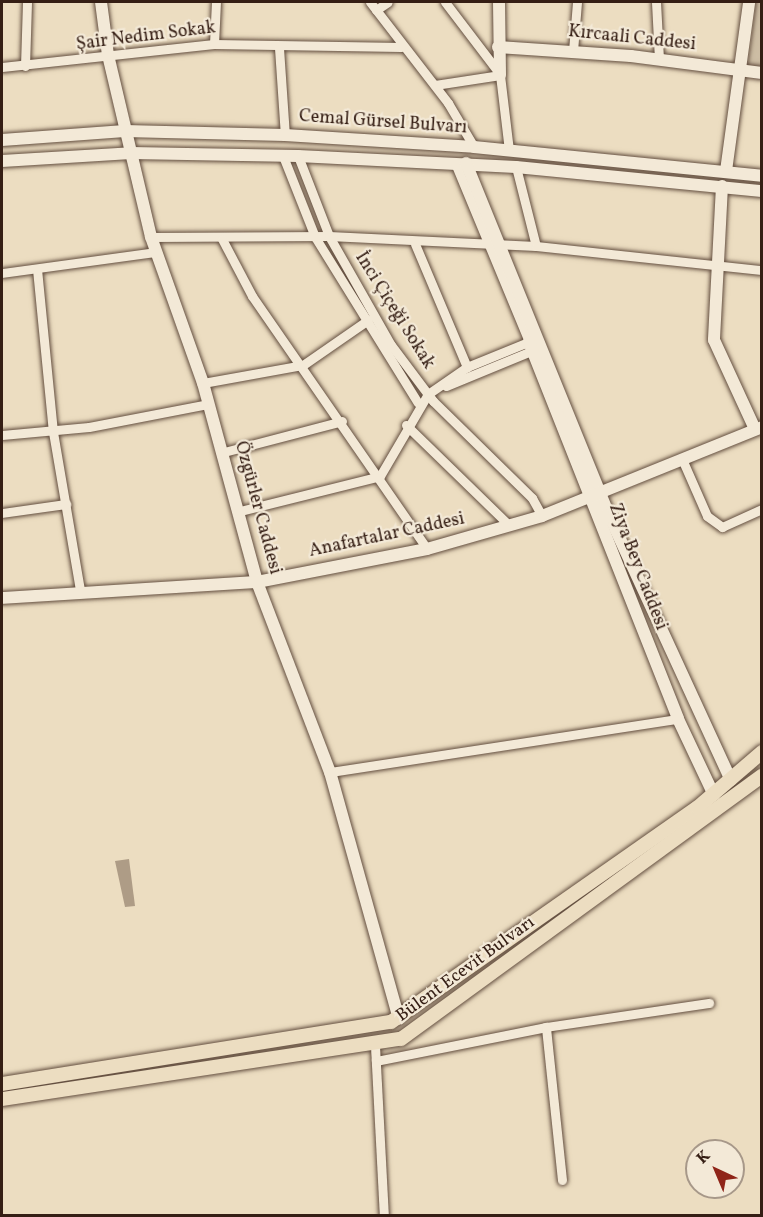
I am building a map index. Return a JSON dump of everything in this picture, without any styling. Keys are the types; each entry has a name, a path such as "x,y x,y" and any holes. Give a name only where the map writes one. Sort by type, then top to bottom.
{"main road":[{"path":"2,1084 365,1029 399,1019 714,795 762,752"},
{"name":"Bülent Ecevit Bulvarı","path":"2,1099 375,1046 401,1039 762,776"}],"street":[{"path":"25,66 27,2"},
{"name":"Özgürler Caddesi","path":"101,2 109,59 151,237 203,383 224,452 257,582 330,772 399,1019"},
{"path":"214,44 216,2"},
{"path":"370,2 401,47 435,85 474,147"},
{"path":"375,10 388,2"},
{"path":"445,2 499,74"},
{"path":"499,2 499,74 509,150"},
{"path":"573,51 577,2"},
{"path":"656,2 659,59"},
{"path":"726,171 749,2"},
{"name":"Şair Nedim Sokak","path":"2,67 109,59 214,44 279,48 401,47"},
{"name":"Kırcaali Caddesi","path":"498,47 659,59 762,73"},
{"path":"279,48 285,135"},
{"path":"435,85 499,74"},
{"name":"Cemal Gürsel Bulvarı","path":"2,140 125,131 285,135 509,150 762,176"},
{"name":"Cemal Gürsel Bulvarı","path":"2,161 131,153 298,156 516,167 762,191"},
{"name":"İnci Çiçeği Sokak","path":"283,156 315,237 364,322 418,403"},
{"name":"İnci Çiçeği Sokak","path":"298,156 329,236 373,316 428,394 532,498 542,516"},
{"name":"Ziya Bey Caddesi","path":"460,163 495,244 595,494 678,719 714,795"},
{"path":"516,167 536,246"},
{"path":"722,186 716,264 714,340 758,428"},
{"path":"151,237 222,239 329,236 415,244 536,246 762,270"},
{"path":"222,239 252,296 342,421 427,549"},
{"path":"415,244 467,367"},
{"path":"2,273 156,252"},
{"path":"37,269 53,432 80,590"},
{"path":"203,383 303,365 373,316"},
{"path":"240,511 380,476 418,403 428,394 467,367 535,344"},
{"path":"428,394 535,344"},
{"path":"2,435 53,432 209,404"},
{"path":"224,452 342,421"},
{"path":"406,425 509,525"},
{"name":"Anafartalar Caddesi","path":"2,598 80,590 257,582 427,549 542,516 758,428"},
{"path":"682,459 707,516 722,527 762,509"},
{"name":"Ziya Bey Caddesi","path":"595,494 731,780"},
{"path":"2,513 66,504"},
{"path":"330,772 678,719"},
{"path":"376,1061 546,1027 709,1003"},
{"path":"546,1027 562,1180"},
{"path":"375,1046 384,1215"}],"shaded area":[{"path":"756,2 761,2 761,67 748,65"},
{"path":"129,859 135,906 125,907 115,861"}]}
